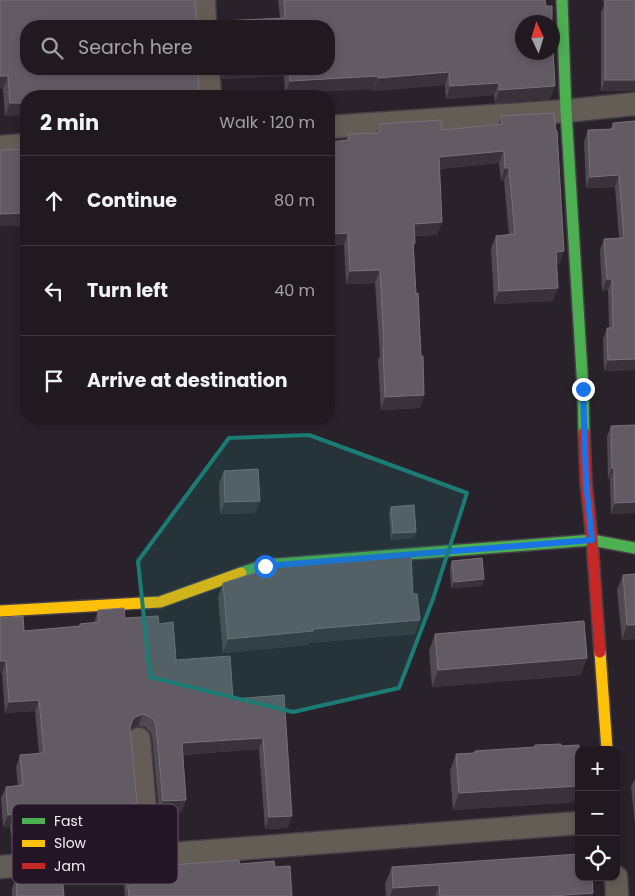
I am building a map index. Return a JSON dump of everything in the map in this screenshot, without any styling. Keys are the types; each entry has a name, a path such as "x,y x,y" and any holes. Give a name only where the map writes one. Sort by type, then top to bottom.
{"street":[{"path":"204,0 205,20"},
{"path":"562,0 566,111 582,360 586,482 607,746"},
{"path":"208,75 210,90"},
{"path":"335,127 566,111 635,104"},
{"path":"0,146 20,145"},
{"path":"0,611 160,602 221,579 265,566 592,540 635,548"},
{"path":"139,740 145,804"},
{"path":"178,854 575,824"},
{"path":"616,881 617,896"}],"highlighted area":[{"path":"309,435 467,493 433,599 399,688 293,712 150,677 138,561 229,438"}],"building":[{"path":"0,0 195,0 197,20 20,20 20,75 198,75 199,90 20,90 20,103 10,103 8,76 0,76"},
{"path":"284,0 545,0 546,6 552,6 552,15 515,15 515,60 554,60 555,86 499,90 499,83 450,86 449,72 378,78 378,76 290,81 290,75 335,75 335,20 242,20 285,18"},
{"path":"635,0 635,80 605,80 605,1"},
{"path":"554,113 557,131 564,251 556,252 558,288 499,291 496,236 515,234 509,168 505,168 504,151 439,157 442,222 414,224 415,243 413,243 421,356 423,356 424,395 385,397 380,270 350,271 348,233 335,234 335,141 349,140 348,134 379,133 379,124 441,120 442,130 502,124 501,116"},
{"path":"635,121 635,359 608,360 607,328 613,328 612,279 607,279 604,239 624,238 619,175 590,177 588,130 613,129 613,123"},
{"path":"20,149 20,213 0,214 0,150"},
{"path":"635,425 635,502 615,503 611,426"},
{"path":"258,469 260,501 225,502 224,471"},
{"path":"414,505 416,532 393,533 391,507"},
{"path":"411,556 413,594 417,594 420,620 313,629 313,631 228,639 223,583 273,567"},
{"path":"482,558 484,579 454,582 452,561"},
{"path":"635,574 635,625 627,625 623,575"},
{"path":"124,608 125,618 158,616 159,624 173,622 176,660 230,656 233,699 284,695 292,816 269,817 263,738 182,743 186,800 163,801 156,726 154,720 143,714 135,717 130,728 137,803 12,804 12,814 8,815 6,787 23,785 20,755 44,753 39,700 9,702 6,661 0,661 0,618 23,616 24,631 80,626 80,624 99,622 98,610"},
{"path":"584,621 587,658 438,670 435,634"},
{"path":"535,745 579,745 575,746 575,786 459,793 456,754 535,747"},
{"path":"575,854 575,881 592,881 593,893 552,896 440,896 439,885 393,888 392,867"},
{"path":"239,860 240,864 274,861 275,867 290,866 292,896 129,896 128,884 178,884 178,865"},
{"path":"16,884 63,884 64,896 17,896"}],"traffic: fast":[{"path":"562,0 566,111 584,433"},
{"path":"241,573 265,565 592,540 635,548"}],"traffic: slow":[{"path":"0,611 160,602 241,573"},
{"path":"600,652 607,746"}],"traffic: jam":[{"path":"584,433 586,482 600,652"}],"route":[{"path":"265,566 592,540 586,482 583,389"}]}
